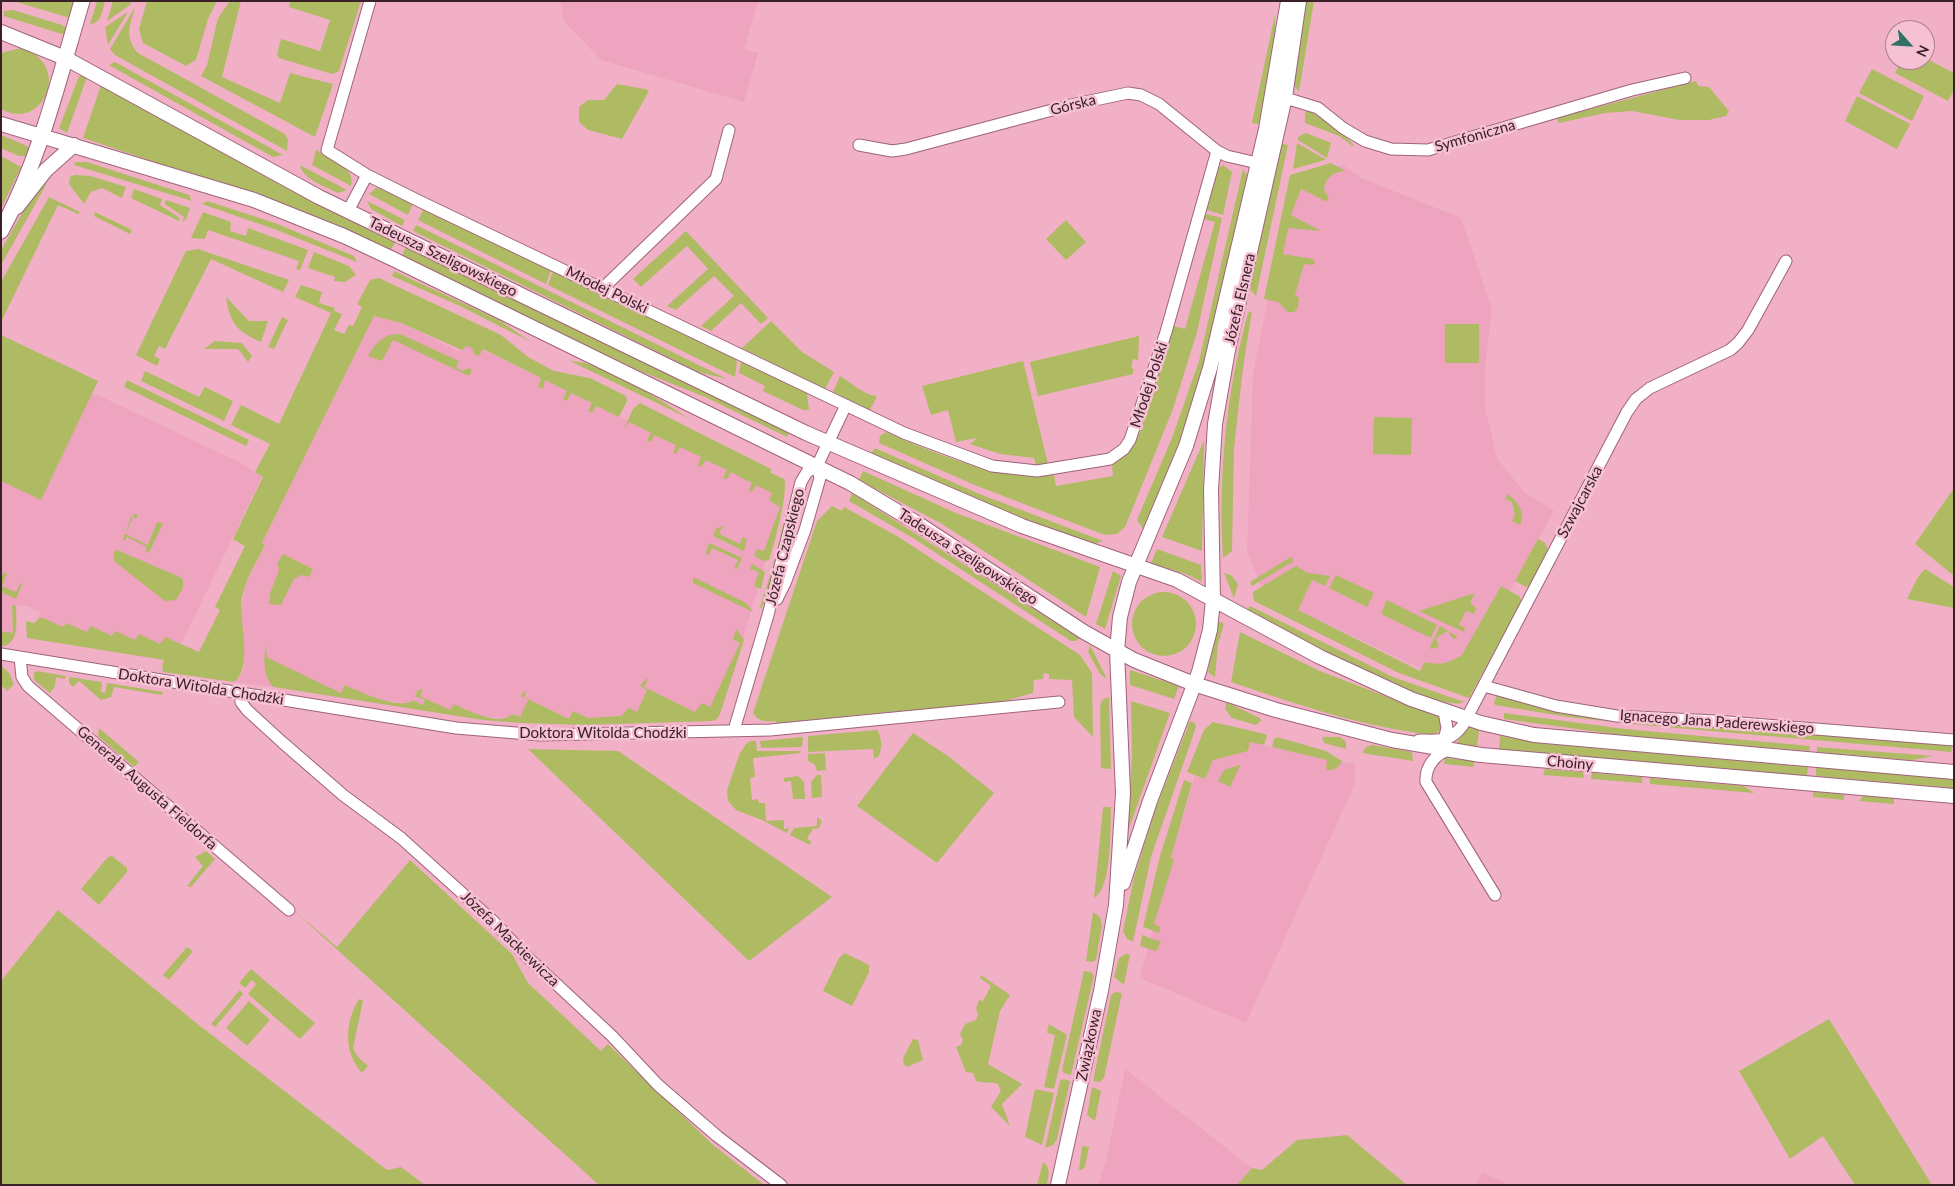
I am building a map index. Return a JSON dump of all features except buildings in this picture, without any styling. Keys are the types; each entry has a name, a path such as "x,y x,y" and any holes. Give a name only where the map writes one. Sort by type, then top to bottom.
{"main road":[{"path":"1,231 9,217 40,135 82,1"}],"street":[{"name":"Młodej Polski","path":"370,1 326,150 367,176 846,405 917,438 992,466 1008,469 1024,471 1052,469 1110,459 1124,449 1135,431 1152,377 1217,151"},
{"name":"Józefa Elsnera","path":"1279,96 1288,1"},
{"name":"Józefa Elsnera","path":"1194,684 1206,647 1213,600 1211,490 1215,424 1264,165 1299,1"},
{"name":"Tadeusza Szeligowskiego","path":"1,32 65,58 348,211 828,443 1022,526 1177,580 1213,600"},
{"name":"Symfoniczna","path":"1279,96 1318,108 1343,128 1365,141 1391,150 1428,150 1632,90 1685,78"},
{"name":"Górska","path":"859,145 892,150 906,149 1071,105 1128,93 1141,95 1159,104 1217,151 1227,156 1264,165"},
{"name":"Tadeusza Szeligowskiego","path":"1,124 254,200 344,236 817,466 920,525 1084,632 1152,669 1194,684"},
{"path":"603,288 716,179 729,130"},
{"path":"9,217 46,170 74,145"},
{"name":"Józefa Elsnera","path":"1117,651 1122,605 1136,565 1174,479 1198,410 1264,165"},
{"path":"348,211 367,176"},
{"name":"Szwajcarska","path":"1428,771 1436,756 1456,736 1467,719 1627,412 1636,399 1650,388 1730,350 1748,330 1786,261"},
{"path":"817,466 846,405"},
{"name":"Józefa Czapskiego","path":"734,730 768,615 801,482 807,472 817,466 820,478 805,530 785,583 768,615"},
{"name":"Choiny","path":"1213,600 1353,673 1444,712 1514,731 1577,740 1954,772"},
{"name":"Związkowa","path":"1058,1185 1101,991 1116,906 1123,792 1117,651"},
{"name":"Doktora Witolda Chodźki","path":"1,654 240,694 495,733 572,736 770,730 1059,702"},
{"name":"Generała Augusta Fieldorfa","path":"20,657 22,677 28,686 289,910"},
{"name":"Choiny","path":"1194,684 1284,712 1392,740 1420,745 1447,745 1518,758 1954,796"},
{"name":"Związkowa","path":"1116,906 1150,801 1194,684"},
{"name":"Ignacego Jana Paderewskiego","path":"1484,686 1556,706 1617,716 1724,722 1954,740"},
{"name":"Józefa Mackiewicza","path":"240,694 241,702 247,710 343,794 401,838 480,910 612,1036 658,1085 718,1136 781,1185"},
{"path":"1392,740 1447,745 1448,728 1444,712"},
{"path":"1420,745 1426,756 1428,771 1426,782 1495,895"}],"shaded area":[{"path":"561,1 758,1 744,49 758,53 744,102 601,60 563,20"},
{"path":"1343,165 1361,178 1461,218 1492,309 1485,368 1485,407 1497,458 1523,491 1554,511 1468,668 1424,670 1264,594 1247,552 1253,375 1291,179"},
{"path":"374,316 401,323 458,351 466,346 472,348 474,354 482,349 774,493 781,508 742,643 716,718 567,722 480,716 454,704 450,711 419,696 423,689 416,696 425,701 423,705 412,702 407,703 234,682 239,678 244,669 241,612 245,586 265,545 262,543"},
{"path":"1,369 102,397 239,462 262,477 176,655 33,633 40,612 28,606 12,605 13,633 1,631"},
{"path":"1250,742 1327,760 1355,764 1355,784 1246,1023 1140,978 1171,858 1195,776 1205,779 1213,760 1247,751"},
{"path":"1125,1069 1252,1168 1237,1185 1098,1185 1106,1162"},
{"path":"1482,1173 1510,1185 1475,1185"}],"green space":[{"path":"13,1 75,1 70,18"},
{"path":"97,1 105,1 99,19 90,24"},
{"path":"113,1 131,1 130,5 107,21"},
{"path":"147,1 217,1 208,19 196,60 186,66 143,43 139,29"},
{"path":"230,1 241,1 222,77 280,103 290,73 333,84 315,137 201,76 207,65 218,18"},
{"path":"290,1 361,1 339,71 332,74 279,58 277,54 281,39 320,51 330,20 289,7"},
{"path":"1305,1 1314,1 1299,92 1293,84"},
{"path":"135,7 129,31 131,42 138,53 285,134 288,139 287,151 115,55 110,49"},
{"path":"13,10 62,25 67,29 65,35 4,16 4,11"},
{"path":"128,12 108,45 105,27"},
{"path":"1275,14 1275,54 1263,125 1252,123"},
{"path":"21,48 37,56 46,68 49,81 47,94 40,104 29,112 16,114 1,109 1,53"},
{"path":"115,62 283,155 273,157 109,65"},
{"path":"1935,63 1954,73 1954,90 1948,101 1895,73 1897,70 1935,70"},
{"path":"1872,69 1924,96 1912,121 1859,93"},
{"path":"79,76 87,77 67,133 59,128"},
{"path":"1696,81 1698,86 1709,87 1729,111 1726,116 1709,120 1680,120 1632,111 1605,113 1559,123 1557,118"},
{"path":"617,84 649,91 622,139 588,130 579,122 579,107 588,100 604,100"},
{"path":"101,85 288,189 396,241 391,250 281,204 83,138"},
{"path":"1857,96 1910,124 1897,149 1845,121"},
{"path":"1307,110 1326,121 1348,138 1354,147 1339,136 1305,123"},
{"path":"1306,133 1331,143 1327,158 1298,140 1298,137"},
{"path":"1,135 27,146 29,149 26,156 19,156 1,148"},
{"path":"1279,143 1288,145 1256,296 1248,287"},
{"path":"1297,143 1325,159 1325,160 1293,169"},
{"path":"316,150 341,164 346,169 352,180 351,186 312,165"},
{"path":"1,156 21,167 1,209"},
{"path":"75,162 87,162 189,195 192,201 74,165"},
{"path":"1331,163 1345,171 1334,174 1326,181 1324,189 1329,200 1325,201 1301,189 1291,215 1321,231 1288,228 1283,254 1313,259 1315,262 1313,265 1304,264 1295,295 1299,298 1298,308 1294,312 1288,312 1278,302 1264,299 1290,175"},
{"path":"300,165 347,190 338,193 315,182 305,175"},
{"path":"1223,165 1232,172 1223,215 1207,210 1218,168"},
{"path":"1243,169 1248,177 1223,305 1184,432 1143,529 1137,520 1172,438 1199,361"},
{"path":"75,175 91,176 126,187 122,198 102,188 91,192 84,204 69,184 70,177"},
{"path":"46,178 46,185 1,265 1,250 35,191"},
{"path":"376,188 383,189 413,204 408,215 369,194"},
{"path":"134,189 162,199 160,205 180,218 179,221 131,198"},
{"path":"49,197 80,212 78,214 58,205 1,322 1,282"},
{"path":"166,200 190,208 186,219 182,222 184,217 165,204"},
{"path":"207,201 275,223 354,256 357,262 274,229 202,204"},
{"path":"367,201 405,220 402,226 371,209"},
{"path":"424,208 551,270 546,284 418,220"},
{"path":"95,212 132,230 130,234 94,216"},
{"path":"203,212 231,222 230,231 246,236 248,228 308,250 300,270 296,269 299,261 208,230 205,239 191,238"},
{"path":"1206,214 1222,218 1197,332 1173,409 1125,527 1117,534 1105,535 977,486 879,443 880,436 886,432 968,464 1010,473 1054,475 1056,486 1113,476 1112,466 1129,450 1140,432 1174,326 1185,329 1215,222 1204,219"},
{"path":"1066,220 1086,242 1066,260 1046,239"},
{"path":"416,225 727,379 698,372 413,231"},
{"path":"686,231 768,318 761,324 741,303 711,331 701,326 734,296 714,276 676,310 667,306 708,269 687,246 641,287 633,279"},
{"path":"406,246 789,433 787,437 705,397 640,371 402,256"},
{"path":"198,249 289,280 283,292 211,259 165,349 159,346 154,356 160,359 157,366 136,355 186,251"},
{"path":"314,252 349,266 356,275 345,282 334,281 335,277 308,268"},
{"path":"394,271 499,320 531,342 460,306 392,276"},
{"path":"553,271 735,358 737,362 735,377 548,285"},
{"path":"379,278 501,335 528,357 554,371 590,378 626,396 627,401 619,417 596,406 592,413 588,411 592,403 571,393 567,401 563,399 567,391 545,380 543,389 538,386 541,378 483,349 479,356 474,354 472,348 466,346 462,350 401,323 374,316 262,543 265,545 246,584 241,607 244,643 243,666 240,675 234,682 163,672 164,660 27,638 26,621 34,623 41,617 63,627 66,623 87,632 91,626 112,636 115,631 135,640 139,634 160,644 165,637 199,652 220,610 215,607 245,546 233,539 263,477 255,472 270,444 231,425 241,405 279,424 331,313 295,297 301,285 322,292 319,303 335,308 334,311 342,314 334,330 344,334 349,325 353,326 362,307 357,304 370,280"},
{"path":"226,297 249,321 268,321 261,342 240,330 232,320"},
{"path":"1252,311 1234,448 1232,551 1223,558 1222,496 1225,435 1240,343 1248,313"},
{"path":"282,317 288,320 274,349 268,347"},
{"path":"771,321 802,352 834,372 825,389 742,348"},
{"path":"1445,324 1479,324 1479,363 1445,363"},
{"path":"400,334 459,361 456,368 462,371 469,368 472,370 469,376 393,340 382,361 368,356 374,347 385,337"},
{"path":"1,335 98,381 41,500 1,481"},
{"path":"1139,336 1138,360 1133,359 1131,367 1133,368 1133,374 1038,396 1030,362"},
{"path":"215,341 242,343 252,356 248,362 238,349 204,349"},
{"path":"570,361 583,363 615,375 690,419"},
{"path":"741,361 807,393 809,410 803,410 763,391 765,386 739,373"},
{"path":"1023,361 1048,464 1036,465 1034,458 1000,454 970,444 977,438 956,442 948,410 931,415 922,386"},
{"path":"145,371 199,397 205,387 233,401 224,421 141,381"},
{"path":"840,376 862,391 877,396 870,410 833,392"},
{"path":"127,380 249,440 246,446 124,387"},
{"path":"640,403 771,469 771,473 784,479 783,506 769,560 764,561 754,556 757,549 764,551 780,507 769,500 772,493 756,485 752,492 749,490 752,483 731,472 727,479 723,478 727,470 706,460 701,467 698,465 701,457 680,447 676,454 673,453 676,445 654,435 651,442 647,441 651,433 629,422 624,429 633,409"},
{"path":"1374,417 1412,418 1411,455 1373,454"},
{"path":"1204,440 1202,551 1162,537"},
{"path":"875,448 982,495 1103,541 1094,544 1007,512 871,453"},
{"path":"863,471 956,513 1100,567 1086,617 942,524 859,480"},
{"path":"1954,488 1954,576 1915,544"},
{"path":"852,493 1079,638 1076,641 1071,641 913,538 849,501"},
{"path":"1508,494 1520,508 1522,520 1520,525 1512,521 1515,515 1512,502 1505,499"},
{"path":"832,506 842,511 844,507 897,536 1080,655 1092,673 1093,737 1074,717 1072,680 1049,679 1049,674 1044,673 1043,679 1034,680 1033,693 998,703 866,714 777,724 776,721 766,721 757,718 753,713 817,521"},
{"path":"787,509 789,512 773,579 769,592 759,610 773,566"},
{"path":"138,514 136,519 133,517 125,534 148,545 157,522 163,523 149,553 145,551 147,547 127,537 124,541 123,539 131,517"},
{"path":"723,526 719,534 740,544 743,537 747,539 744,551 713,536 717,528"},
{"path":"1538,539 1545,543 1549,552 1531,585 1526,587 1515,581"},
{"path":"709,543 742,558 737,569 734,568 738,560 712,548 708,556 706,552"},
{"path":"1157,549 1201,565 1202,582 1186,574 1151,563"},
{"path":"117,550 180,577 183,580 183,588 176,600 165,601 114,561 114,552"},
{"path":"283,554 313,569 309,577 301,575 294,579 281,605 269,604 270,594 279,570 277,564"},
{"path":"1291,557 1294,561 1252,586 1250,582"},
{"path":"752,564 765,572 761,589 754,586 759,572 750,569"},
{"path":"1296,566 1308,573 1330,576 1325,586 1312,580 1298,610 1420,671 1425,662 1444,663 1462,655 1501,586 1519,596 1522,601 1469,698 1399,673 1254,601 1253,592"},
{"path":"1925,569 1954,587 1954,608 1907,599 1918,577"},
{"path":"1113,571 1121,576 1105,629 1096,624"},
{"path":"4,572 7,574 2,586 16,592 21,582 22,584 16,599 1,592 1,578"},
{"path":"1224,573 1231,575 1238,584 1234,598"},
{"path":"1336,575 1374,593 1367,607 1329,588"},
{"path":"693,577 746,603 753,612 693,583"},
{"path":"1158,592 1170,592 1187,601 1194,612 1196,624 1194,636 1187,647 1170,656 1158,656 1146,651 1137,642 1132,630 1132,618 1137,606 1146,597"},
{"path":"1475,593 1470,603 1476,608 1474,614 1466,611 1459,625 1465,628 1464,632 1419,611"},
{"path":"1387,600 1437,625 1431,638 1381,614"},
{"path":"12,605 16,606 16,629 13,639 5,646 1,645 1,631 13,633"},
{"path":"1250,606 1393,677 1464,702 1448,703 1392,684 1357,668 1247,610"},
{"path":"1218,623 1224,624 1218,644 1215,677 1208,672"},
{"path":"1440,626 1458,637 1453,639 1448,631 1436,638 1439,647 1429,649"},
{"path":"736,629 744,640 720,714 717,719 712,721 583,725 483,720 274,687 266,674 264,661 267,645 266,653 268,658 341,693 345,685 390,702 407,703 413,700 423,705 425,700 415,696 418,690 423,689 420,696 450,710 454,704 483,716 500,719 507,718 512,714 520,717 528,700 521,696 524,691 526,693 524,697 569,719 573,711 588,718 621,716 629,708 637,712 647,690 640,686 646,679 648,679 644,687 695,712 702,703 710,707 740,643 733,639"},
{"path":"1240,632 1320,671 1439,717 1442,729 1434,735 1382,727 1280,699 1231,682"},
{"path":"1090,645 1107,679 1100,674 1088,652"},
{"path":"1,665 9,673 14,684 7,691 1,685"},
{"path":"1130,670 1179,686 1174,699 1130,685"},
{"path":"37,671 66,676 65,679 56,677 55,686 50,693 34,680 34,673"},
{"path":"69,677 102,682 101,692 105,693 107,683 163,692 162,695 114,687 111,697 101,700 79,681 73,687 69,683"},
{"path":"1497,695 1566,714 1952,746 1951,752 1568,717 1495,705 1494,702"},
{"path":"1109,697 1111,769 1101,768 1100,707 1102,700"},
{"path":"1131,701 1170,713 1127,834 1132,755"},
{"path":"1226,702 1260,718 1261,721 1256,725 1232,718 1225,709"},
{"path":"1504,713 1625,729 1810,746 1809,751 1628,736 1504,719"},
{"path":"1190,721 1195,723 1196,727 1151,857 1133,942 1127,939 1123,931 1134,878 1155,810"},
{"path":"1213,722 1267,736 1264,745 1250,742 1248,751 1213,760 1205,779 1187,772 1204,730"},
{"path":"1468,727 1479,730 1477,746 1456,744"},
{"path":"99,728 139,762 134,767 98,736"},
{"path":"877,730 881,739 881,750 879,756 874,759 873,749 808,752 808,736"},
{"path":"913,733 948,756 994,793 937,863 857,806"},
{"path":"1500,736 1546,744 1808,767 1807,776 1499,749"},
{"path":"803,737 802,747 761,748 760,741"},
{"path":"1277,737 1326,751 1342,761 1336,768 1326,769 1327,760 1272,747 1274,739"},
{"path":"1322,737 1340,737 1346,742 1346,749 1324,743"},
{"path":"756,741 757,751 800,751 801,753 753,758 755,777 750,778 752,800 758,799 759,803 765,803 766,821 784,820 784,829 789,828 787,833 762,820 736,810 728,801 727,790 740,753 746,744"},
{"path":"1372,745 1412,752 1413,761 1362,753 1366,747"},
{"path":"1817,747 1934,756 1912,760 1817,752"},
{"path":"528,749 618,751 832,897 749,961"},
{"path":"825,753 826,770 817,771 815,765 808,761 808,754"},
{"path":"1445,758 1474,761 1474,767 1444,764"},
{"path":"1239,765 1230,787 1218,781 1224,770"},
{"path":"1816,767 1954,779 1954,788 1816,776"},
{"path":"1545,769 1583,772 1584,778 1543,775"},
{"path":"1592,773 1642,777 1642,783 1591,779"},
{"path":"817,775 821,775 822,797 812,798 811,782"},
{"path":"798,776 804,782 805,799 793,799 791,781 784,782 784,778"},
{"path":"1650,778 1744,786 1754,793 1650,784"},
{"path":"1184,780 1192,783 1171,858 1174,860 1154,924 1160,927 1159,933 1143,927 1160,856"},
{"path":"1813,792 1841,794 1844,795 1844,800 1813,797"},
{"path":"1864,795 1894,798 1894,804 1859,801"},
{"path":"1103,807 1111,807 1109,856 1105,882 1100,892 1094,898"},
{"path":"817,817 822,821 819,828 813,829 807,839 811,841 810,845 790,835 794,828 817,826"},
{"path":"206,851 215,859 191,887 187,886 203,866 195,857"},
{"path":"112,856 127,868 127,872 99,905 81,889 108,857"},
{"path":"410,860 512,954 528,983 601,1051 608,1044 712,1144 764,1185 599,1185 292,909 337,947"},
{"path":"58,910 200,1026 387,1170 401,1167 425,1185 1,1185 1,981"},
{"path":"1093,912 1100,917 1102,925 1096,960 1093,962 1086,961"},
{"path":"1142,935 1161,942 1156,951 1140,946"},
{"path":"187,947 193,951 169,980 163,975"},
{"path":"845,953 869,965 869,972 852,1006 823,991 839,958"},
{"path":"1130,954 1124,985 1114,977 1119,958"},
{"path":"251,969 315,1023 300,1039 248,994 256,984 252,980 245,988 239,983"},
{"path":"1084,971 1091,972 1094,976 1071,1075 1064,1073 1062,1070"},
{"path":"981,975 1010,995 1000,1011 988,1064 1022,1084 1002,1104 1010,1126 991,1107 1001,1091 998,1084 976,1081 973,1073 966,1072 956,1047 961,1045 963,1040 960,1034 965,1024 976,1020 978,1015 976,1008 979,1000 983,1001 991,986 980,978"},
{"path":"240,990 243,994 215,1027 211,1024"},
{"path":"1115,992 1122,993 1104,1078 1100,1082 1093,1081 1111,995"},
{"path":"359,999 363,1001 353,1048 357,1056 368,1066 362,1073 352,1056 348,1037 351,1017"},
{"path":"249,1001 270,1020 247,1046 226,1028"},
{"path":"1829,1019 1932,1185 1855,1185 1823,1136 1790,1159 1739,1071"},
{"path":"1049,1024 1067,1035 1054,1089 1044,1087 1055,1035 1047,1033"},
{"path":"913,1039 918,1040 923,1060 907,1067 904,1064 903,1058"},
{"path":"1063,1079 1070,1081 1057,1139 1053,1145 1045,1148 1060,1081"},
{"path":"1092,1087 1101,1091 1095,1121 1087,1115"},
{"path":"1035,1089 1054,1093 1042,1145 1025,1137"},
{"path":"1347,1135 1407,1185 1237,1185 1252,1168 1262,1170 1297,1140"},
{"path":"1082,1146 1089,1147 1085,1167 1079,1170"},
{"path":"1043,1162 1048,1167 1047,1185 1037,1185"}]}
